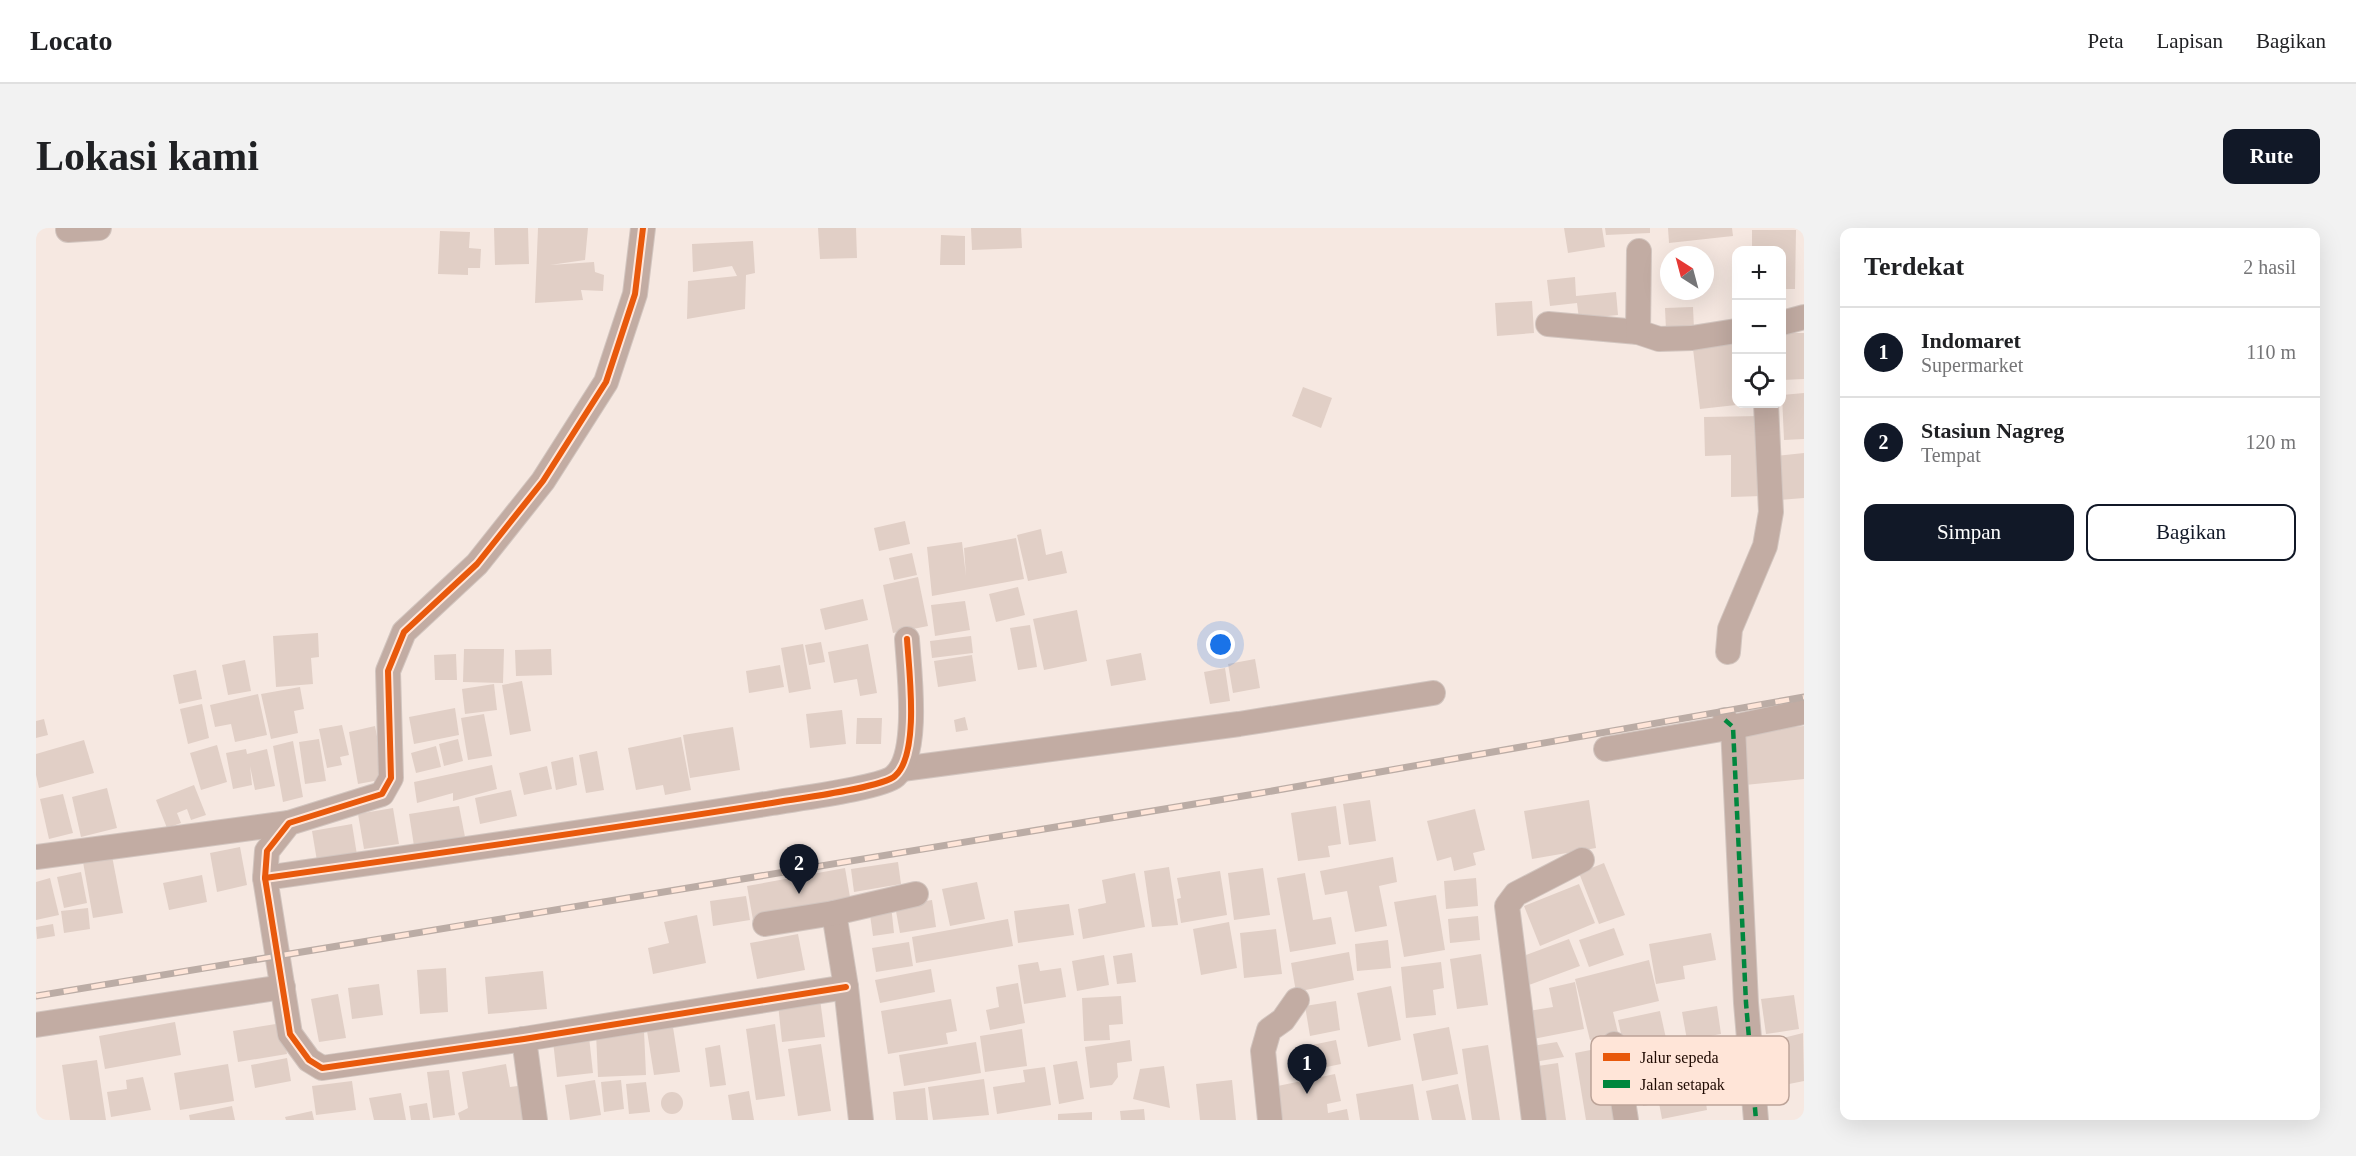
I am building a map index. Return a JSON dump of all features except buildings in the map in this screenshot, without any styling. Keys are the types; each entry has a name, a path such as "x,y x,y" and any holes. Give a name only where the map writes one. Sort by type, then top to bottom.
{"street":[{"path":"68,230 99,228"},
{"path":"36,857 289,823 381,795 391,778 388,671 404,632 477,564 543,481 606,382 635,294 643,228"},
{"path":"1638,332 1639,251"},
{"path":"1786,322 1804,317"},
{"path":"1548,324 1638,332 1659,339 1683,339 1732,332"},
{"path":"1728,652 1730,629 1765,546 1771,512 1766,408"},
{"path":"265,878 851,790 894,778 902,769 908,752 911,732 908,639"},
{"path":"902,769 1239,724 1433,693"},
{"path":"1606,749 1729,724 1804,712"},
{"path":"1729,724 1749,1036"},
{"path":"289,823 267,850 265,878 290,1034 309,1060 322,1068 524,1040 846,987"},
{"path":"1534,1120 1507,906 1516,894 1582,860"},
{"path":"765,924 834,913 916,894"},
{"path":"834,913 846,987 861,1120"},
{"path":"36,1025 283,987"},
{"path":"1270,1120 1263,1051 1269,1030 1283,1020 1297,1000"},
{"path":"524,1040 535,1120"},
{"path":"1624,1105 1626,1120"},
{"path":"1755,1105 1756,1120"}],"railway":[{"path":"36,996 1255,794 1804,697"}],"marked path":[{"path":"1725,720 1733,727 1749,1036"},
{"path":"1755,1105 1756,1120"}],"cycle path":[{"path":"643,228 635,294 606,382 543,481 477,564 404,632 388,671 391,778 382,794 289,823 267,851 265,878 290,1034 309,1060 322,1068 524,1039 846,987"},
{"path":"265,878 709,813 837,792 887,780 895,776 903,765 908,750 911,691 907,639"}],"place":[{"name":"Stasiun Nagreg","path":"799,894"},
{"name":"Indomaret","path":"1307,1094"}]}
